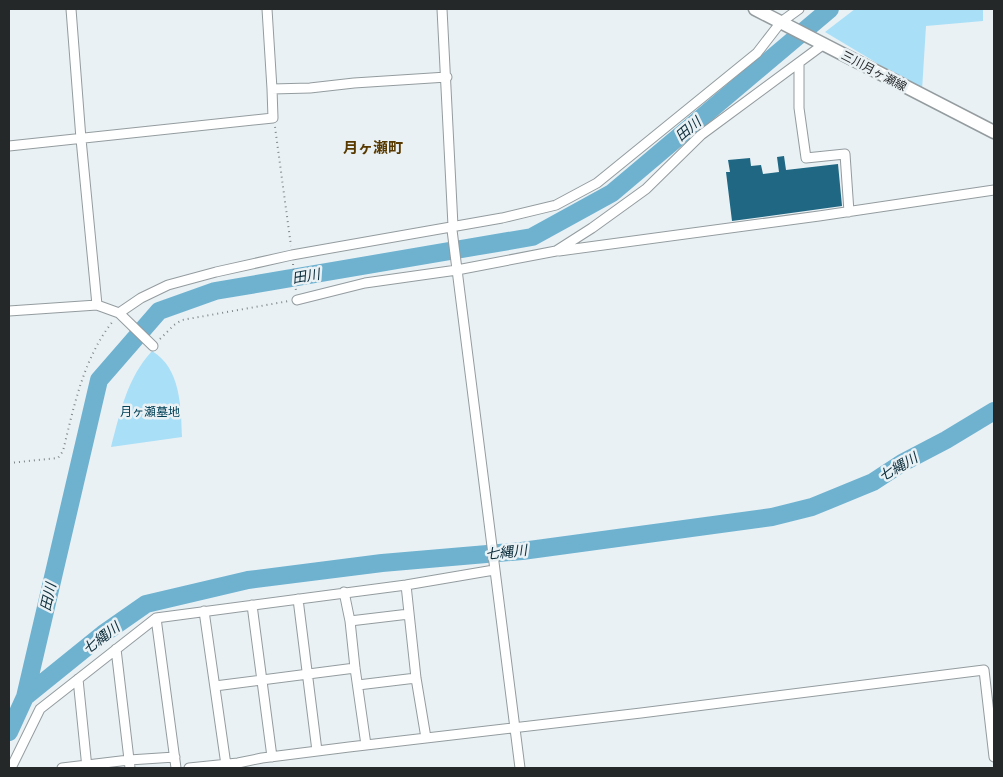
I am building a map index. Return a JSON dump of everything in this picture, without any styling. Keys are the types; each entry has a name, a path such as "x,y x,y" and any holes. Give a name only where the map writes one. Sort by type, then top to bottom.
{"main road":[{"name":"三川月ヶ瀬線","path":"755,9 994,132"}],"street":[{"path":"71,9 97,305"},
{"path":"9,146 274,118 267,9"},
{"path":"442,9 452,228 456,268 520,768"},
{"path":"120,314 141,298 168,285 292,257 452,228 556,205 597,182 757,53 799,9"},
{"path":"556,251 646,189 701,135 799,63 821,42"},
{"path":"799,63 799,108 806,158 845,154 848,212"},
{"path":"272,88 310,88 446,77"},
{"path":"297,298 366,283 556,251 848,212 994,190"},
{"path":"9,311 97,305 120,314 152,345"},
{"path":"11,768 40,709 156,618 344,592 406,586 494,569"},
{"path":"406,586 416,678 426,738"},
{"path":"344,592 350,620 354,668 366,745"},
{"path":"298,599 317,751"},
{"path":"252,605 272,757"},
{"path":"204,611 226,765"},
{"path":"350,620 408,614"},
{"path":"156,618 176,768"},
{"path":"116,650 129,764"},
{"path":"216,686 354,668"},
{"path":"189,768 226,765 317,751 984,670 994,757"},
{"path":"358,685 416,678"},
{"path":"78,679 87,766"},
{"path":"62,768 129,764 175,757"}],"path":[{"path":"152,345 182,320 297,298 274,118"},
{"path":"9,463 58,458 63,451 75,402 92,356 102,335 120,314"}],"green space":[{"path":"855,9 983,9 983,21 926,26 922,90 825,32"},
{"name":"月ヶ瀬墓地","path":"152,351 162,358 169,368 178,389 182,437 111,447 130,384 143,361"}],"building":[{"path":"784,156 786,170 838,164 842,206 732,221 726,172 730,172 728,160 750,158 751,166 761,165 763,174 779,172 777,157"}],"waterway":[{"name":"田川","path":"9,732 25,697 99,380 159,311 215,291 532,237 612,193 830,9"},
{"name":"七縄川","path":"25,697 103,634 146,604 248,580 382,563 522,551 772,517 812,507 873,482 902,463 946,440 994,411"}],"district":[{"name":"月ヶ瀬町","path":"373,148"}]}
